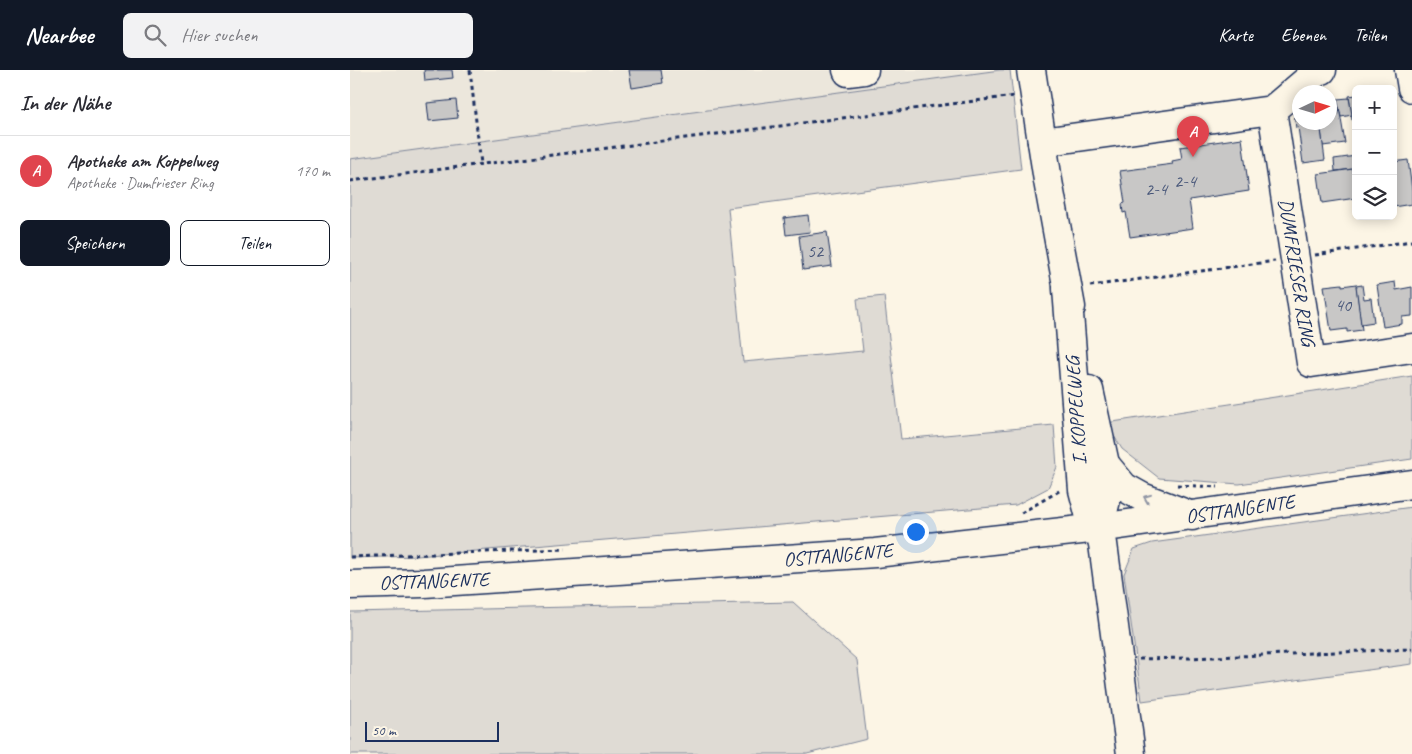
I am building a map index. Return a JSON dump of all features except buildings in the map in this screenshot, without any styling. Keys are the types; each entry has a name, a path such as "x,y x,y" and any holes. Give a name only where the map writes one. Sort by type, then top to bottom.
{"street":[{"path":"847,70 848,72 864,70"},
{"path":"1042,142 1272,110 1318,71 1322,70"},
{"path":"1409,70 1412,88"},
{"name":"I. KOPPELWEG","path":"1026,82 1042,142 1067,289 1109,488 1099,528"},
{"name":"DUMFRIESER RING","path":"1272,110 1311,363 1412,348"},
{"name":"I. KOPPELWEG","path":"1067,289 1083,490 1089,513 1099,528 1103,544 1131,754"},
{"name":"I. KOPPELWEG","path":"1105,464 1124,487 1142,497 1192,516"},
{"name":"OSTTANGENTE","path":"350,584 424,583 856,555 1099,528 1412,484"}],"path":[{"path":"470,70 481,164"},
{"path":"350,181 481,164 1026,82"},
{"path":"1067,289 1412,242"},
{"path":"1019,514 1060,490"},
{"path":"350,557 569,549"},
{"path":"1118,659 1412,649"}],"shaded area":[{"path":"350,70 1000,70 350,159"},
{"path":"1010,70 1021,169 728,208 743,362 863,351 857,299 884,296 901,439 1054,425 1057,467 1048,488 1016,505 417,556 350,558 350,159"},
{"path":"1412,376 1412,459 1239,484 1159,478 1122,449 1106,423"},
{"path":"1412,507 1412,664 1142,701 1124,574 1134,549 1152,543"},
{"path":"793,602 857,660 867,739 807,754 350,754 350,612"}],"place":[{"name":"Apotheke am Koppelweg","path":"1193,157"}]}
